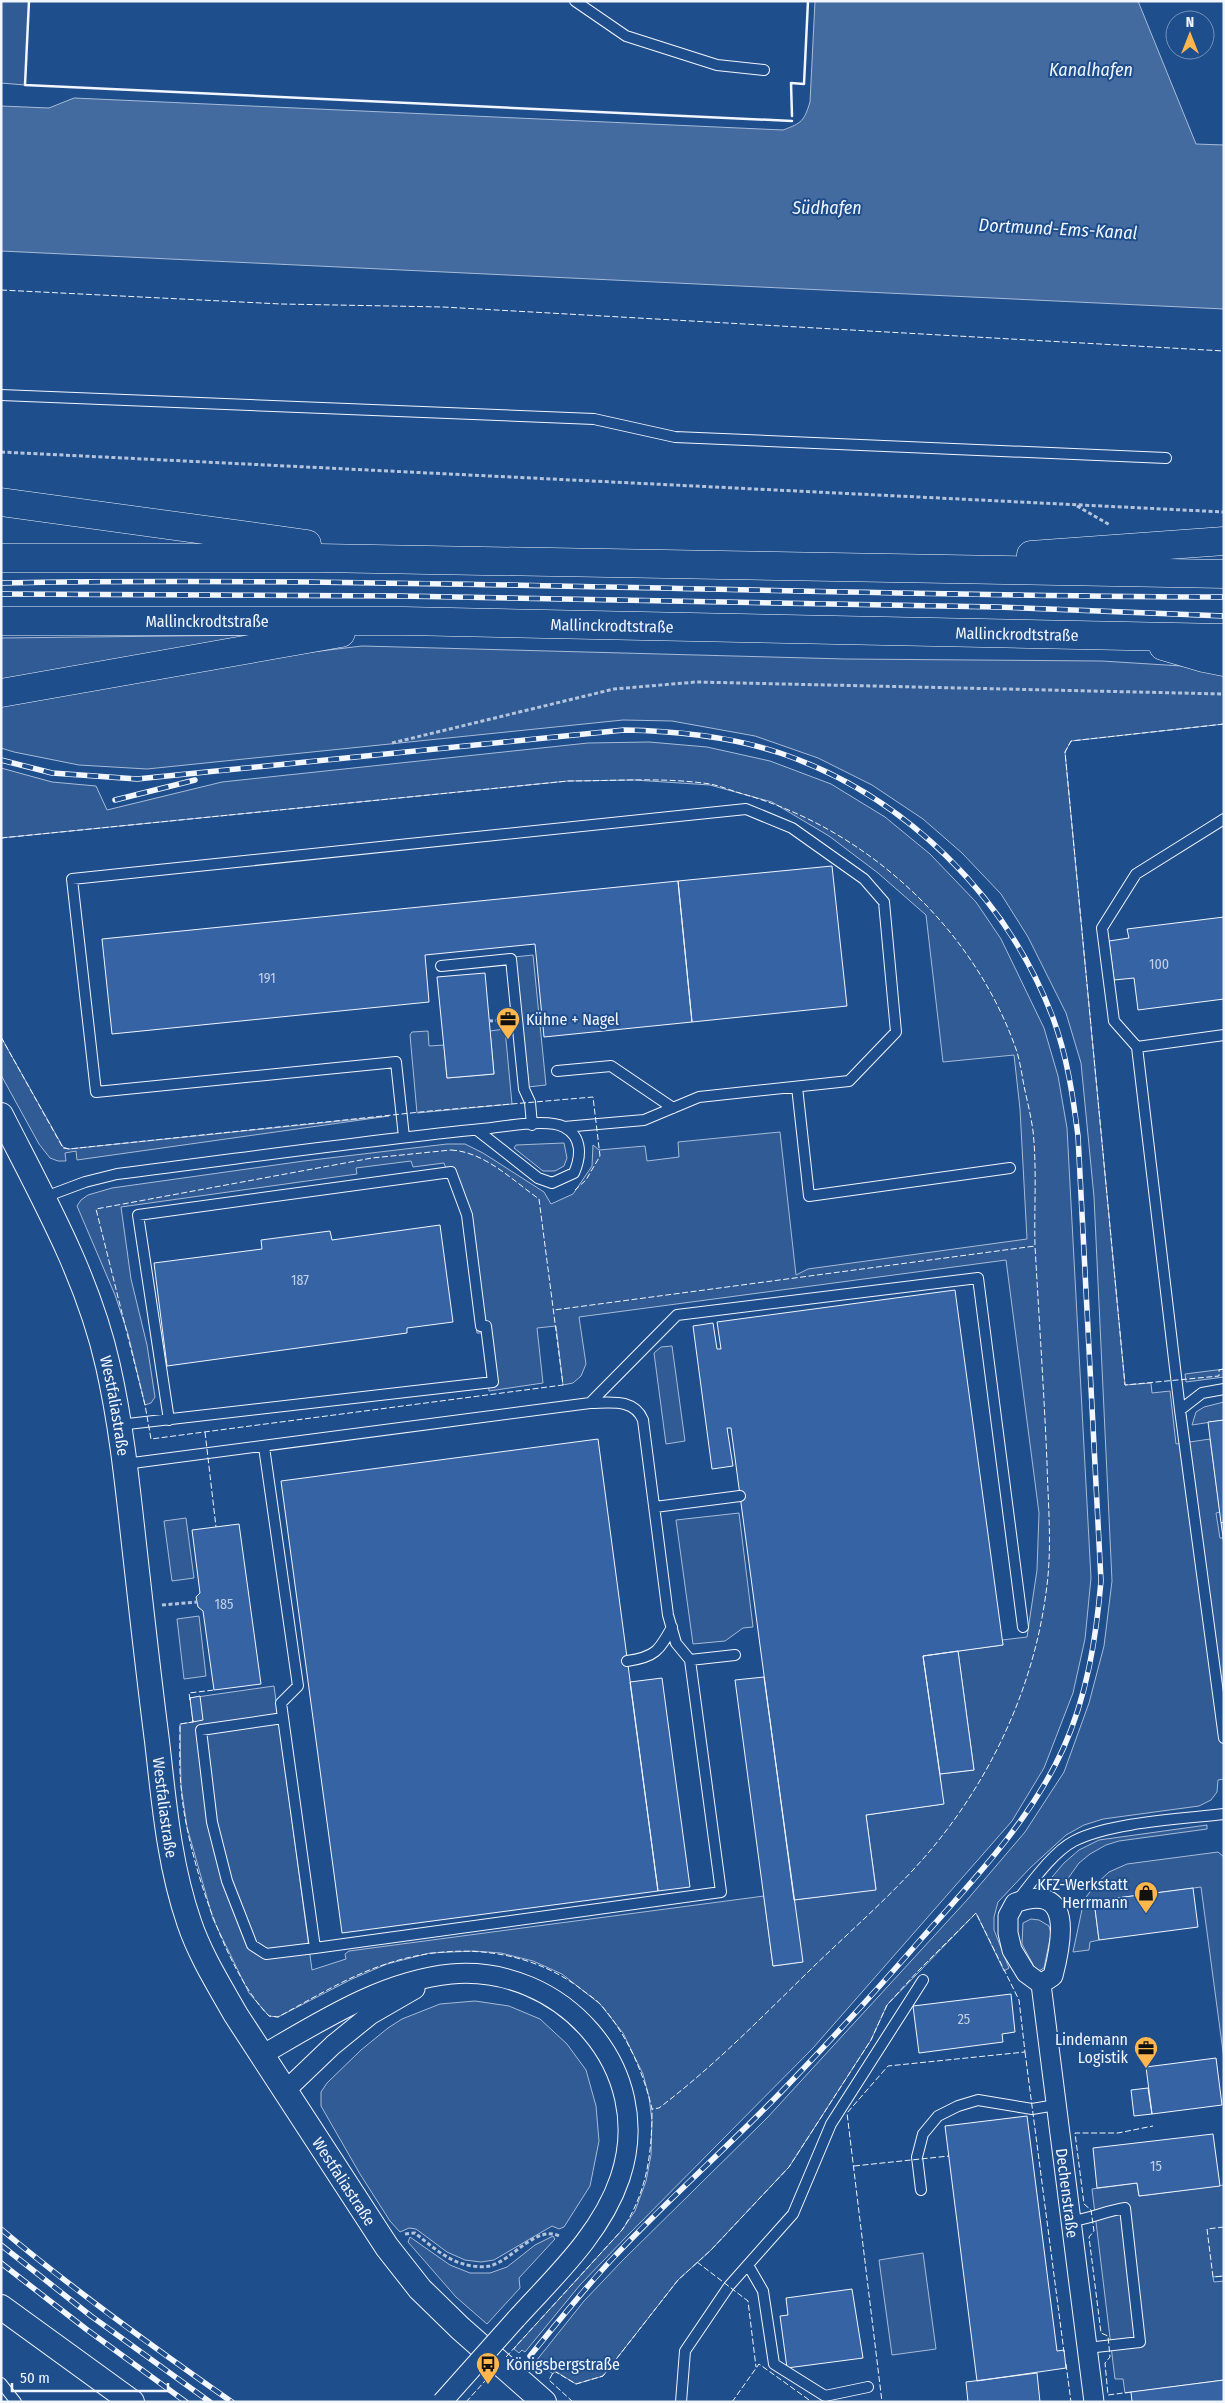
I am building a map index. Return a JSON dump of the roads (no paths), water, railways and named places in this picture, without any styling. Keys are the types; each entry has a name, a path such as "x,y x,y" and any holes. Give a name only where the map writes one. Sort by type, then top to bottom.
{"highway":[{"path":"1,502 262,537 410,560"},
{"path":"920,568 1045,554 1224,541"},
{"path":"1,558 197,556 1224,574"},
{"name":"Mallinckrodtstraße","path":"1,621 404,621 1224,638"},
{"path":"1,692 404,621"},
{"path":"1126,635 1224,662"}],"street":[{"name":"Westfaliastraße","path":"1,1115 44,1197 73,1258 99,1328 125,1464 161,1780 176,1882 190,1925 214,1978 386,2247 420,2289 460,2328 544,2402"},
{"path":"1031,1897 1048,1899 1057,1908 1062,1923 1060,1949 1053,1976 1041,1984 1026,1973 1012,1950 1008,1933 1008,1916 1016,1902 1031,1897"},
{"path":"262,2055 377,1992 438,1976 467,1973 502,1976 522,1982 555,1998 585,2023 606,2052 618,2077 625,2104 627,2141 624,2161 610,2202 579,2250 442,2402"},
{"path":"285,2091 339,2040 370,2015 438,1976"},
{"name":"Dechenstraße","path":"1041,1984 1094,2402"},
{"path":"1,2307 132,2402"}],"lane":[{"path":"574,1 626,36 717,65 764,70"},
{"path":"1,395 594,419 676,437 1166,458"},
{"path":"44,1197 85,1182 117,1174 404,1137 532,1124 551,1123 564,1127 644,1120 699,1097 850,1081 896,1032 884,902 864,879 800,833 746,809 72,879 96,1092 396,1062 404,1137"},
{"path":"1224,819 1136,874 1102,928 1114,1021 1137,1047 1180,1410 1224,1738"},
{"path":"441,966 511,959 524,1089 530,1102 532,1124"},
{"path":"1137,1047 1224,1035"},
{"path":"557,1071 611,1066 673,1108"},
{"path":"797,1086 809,1196 1010,1168"},
{"path":"477,1130 538,1178 552,1183 574,1173 579,1160 579,1146 574,1135 564,1127"},
{"path":"119,1426 493,1382 486,1326 481,1326 467,1215 450,1172 138,1215 168,1420"},
{"path":"590,1403 677,1315 978,1278 1023,1627"},
{"path":"1180,1410 1202,1393 1224,1389"},
{"path":"125,1464 590,1403 624,1402 639,1410 644,1420 668,1615 676,1643 690,1660 721,1892 266,1954 252,1945 227,1881 212,1822 201,1730 283,1718"},
{"path":"264,1447 298,1686 281,1703 315,1948"},
{"path":"655,1507 740,1496"},
{"path":"627,1661 643,1659 660,1649 672,1627"},
{"path":"690,1660 736,1655"},
{"path":"1016,1902 1047,1864 1073,1841 1104,1830 1224,1814"},
{"path":"681,2402 685,2351 729,2286 793,2214 831,2124 923,1980"},
{"path":"921,2190 917,2157 923,2134 938,2116 958,2106 978,2100 1032,2109 1056,2105"},
{"path":"1070,2221 1093,2218 1102,2212 1125,2208 1140,2342 1087,2348"},
{"path":"748,2264 763,2291 774,2364 825,2396 868,2387"},
{"path":"1,2383 16,2402"}],"water":[{"name":"Südhafen","path":"815,1 1138,1 1196,144 1224,145 1224,309 1,251 1,106 49,108 74,98 783,130 801,120 810,102"}],"railway":[{"path":"1,583 307,582 1071,596 1224,597"},
{"path":"1,594 400,596 997,607 1224,616"},
{"path":"1,760 52,773 137,779 624,730 703,735 742,742 780,753 825,771 869,795 909,823 946,855 979,892 1008,931 1033,973 1058,1032 1069,1076 1078,1136 1101,1581 1089,1667 1071,1729 1050,1775 1034,1801 1018,1825 981,1871 871,1996 800,2072 654,2215 613,2258 530,2356"},
{"path":"115,800 195,780"},
{"path":"1,2229 115,2318 232,2402"},
{"path":"1,2245 91,2316 210,2402"},
{"path":"1,2263 86,2329 186,2402"}],"place":[{"name":"Kühne + Nagel","path":"508,1040"},
{"name":"KFZ-Werkstatt Herrmann","path":"1146,1914"},
{"name":"Lindemann Logistik","path":"1146,2069"},
{"name":"Königsbergstraße","path":"488,2385"}],"water label":[{"name":"Kanalhafen","path":"1091,70"},
{"name":"Dortmund-Ems-Kanal","path":"1058,229"}]}
